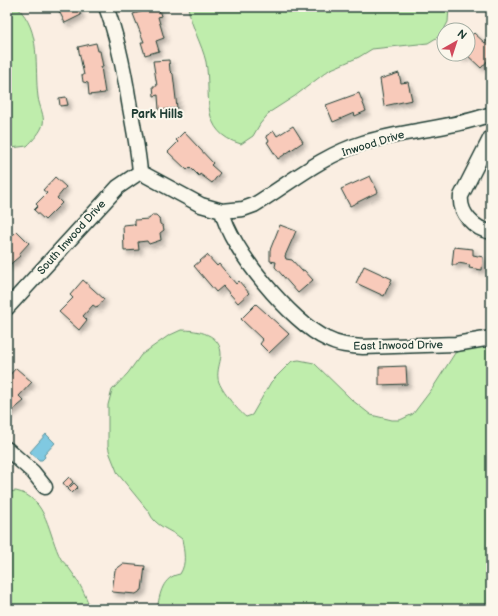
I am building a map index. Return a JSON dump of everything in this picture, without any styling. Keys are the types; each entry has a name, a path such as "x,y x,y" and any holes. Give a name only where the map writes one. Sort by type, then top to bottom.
{"street":[{"path":"106,7 113,24 122,63 140,172 201,205 222,211"},
{"name":"Inwood Drive","path":"222,211 243,209 254,205 308,168 361,144 402,133 466,121 491,114"},
{"path":"491,137 461,196 460,203 463,212 469,219 478,226 491,232"},
{"name":"South Inwood Drive","path":"7,308 118,187 140,172"},
{"name":"East Inwood Drive","path":"222,211 230,235 258,275 294,315 307,326 327,339 348,345 370,347 456,344 491,338"},
{"path":"7,449 33,472 45,487"}],"green space":[{"path":"7,7 17,7 25,16 34,38 38,97 43,114 42,127 34,139 27,146 11,148 7,146"},
{"path":"188,7 449,7 448,22 436,22 436,38 428,43 372,49 359,57 329,70 295,96 270,112 260,124 253,136 241,144 227,138 218,131 213,121 208,99 206,62 189,14"},
{"path":"181,330 201,332 213,338 218,343 221,356 218,373 219,382 229,399 246,417 252,415 271,382 292,361 299,360 314,363 352,400 371,415 392,420 400,420 413,414 432,389 455,353 461,350 491,346 491,609 157,609 161,592 166,582 174,576 180,574 184,566 182,539 155,521 118,474 108,446 108,405 112,390 128,373 141,355 168,336"},
{"path":"16,491 27,495 35,501 41,509 61,559 70,569 79,584 90,609 7,609 7,492"}],"water":[{"path":"46,434 55,443 44,455 45,457 42,460 39,460 30,452"}],"building":[{"path":"57,7 78,7 77,8 81,15 65,23"},
{"path":"158,7 161,16 158,17 164,38 156,41 159,51 145,55 141,42 144,42 133,14"},
{"path":"476,35 485,43 491,36 491,57 481,68 475,62 476,62"},
{"path":"96,43 98,51 100,51 103,67 101,67 105,93 89,95 88,83 83,82 82,75 84,75 78,47"},
{"path":"169,60 170,71 173,74 177,108 159,110 158,95 154,96 153,86 157,86 153,61"},
{"path":"399,73 401,83 408,82 412,100 384,106 380,79"},
{"path":"359,93 366,111 355,116 354,113 333,122 326,105"},
{"path":"66,97 68,105 60,106 59,98"},
{"path":"293,126 303,142 278,159 267,142 269,141 266,136 274,131 277,136"},
{"path":"184,132 213,163 211,165 220,173 212,183 200,174 199,176 190,167 187,170 168,152 178,142 176,140"},
{"path":"370,176 378,192 350,206 341,189"},
{"path":"55,177 66,187 57,198 62,203 45,220 34,210 38,206 36,204 47,193 43,190"},
{"path":"152,215 156,215 159,218 160,224 163,226 164,230 160,233 161,240 149,244 147,241 138,242 139,250 124,251 123,225 134,224 135,226 135,220 149,219"},
{"path":"280,225 296,231 285,256 286,259 292,260 313,280 298,293 275,267 276,262 270,261 270,250"},
{"path":"17,231 29,243 19,254 20,256 7,267 7,241"},
{"path":"454,247 473,249 473,255 483,257 482,270 469,268 470,265 458,263 457,265 452,265"},
{"path":"207,255 217,266 219,264 236,284 239,281 249,293 238,303 223,286 216,292 194,266"},
{"path":"364,266 392,279 384,296 356,283"},
{"path":"83,280 104,299 97,308 93,305 83,316 87,320 79,330 59,312 73,298 70,295"},
{"path":"256,304 289,334 269,353 260,344 263,340 241,319"},
{"path":"406,366 407,384 379,385 379,367"},
{"path":"16,368 32,382 19,396 24,401 7,415 7,378"},
{"path":"69,477 73,482 67,488 63,483"},
{"path":"74,483 78,487 72,493 68,489"},
{"path":"123,564 145,566 142,590 136,594 112,592 115,570"}],"district":[{"name":"Park Hills","path":"157,114"}]}
